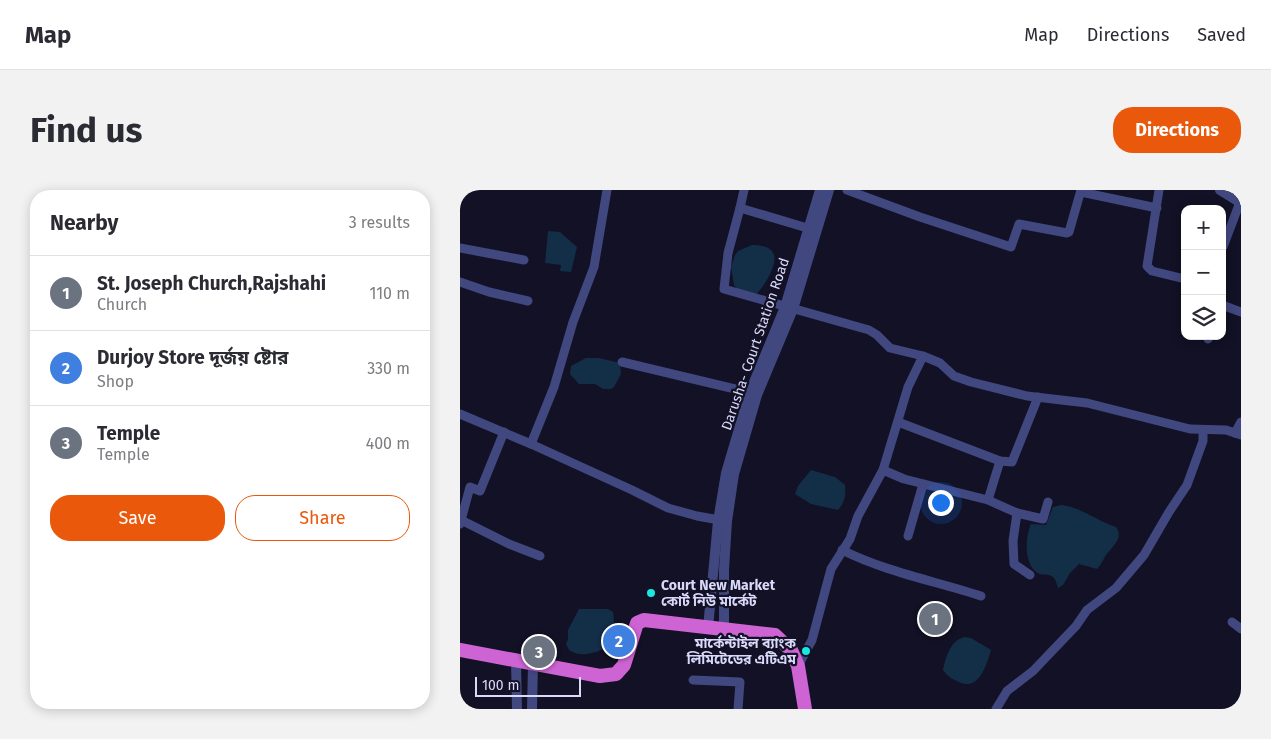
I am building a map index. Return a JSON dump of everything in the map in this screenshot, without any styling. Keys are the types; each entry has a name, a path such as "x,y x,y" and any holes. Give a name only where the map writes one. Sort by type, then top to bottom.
{"highway":[{"path":"460,650 516,663 600,676 616,674 624,665 638,623 644,620 774,635 791,650 798,666 805,709"},
{"path":"460,657 516,663"}],"street":[{"path":"531,444 554,387 573,322 594,267 607,190"},
{"path":"744,190 728,253 724,290 869,330 878,335 890,348 923,356 940,363 954,376 1018,394 1087,403 1190,429 1226,430 1238,434 1241,422"},
{"name":"Darusha- Court Station Road","path":"708,628 723,521 754,393 789,308 812,230 820,190"},
{"name":"Darusha- Court Station Road","path":"812,230 829,190"},
{"path":"847,190 920,217 1011,247 1018,224 1069,232 1081,191 1157,208"},
{"path":"1159,190 1146,266 1152,271 1181,278"},
{"path":"1220,190 1239,198 1226,238"},
{"path":"740,208 812,230"},
{"path":"460,248 524,260"},
{"path":"460,282 489,292 528,301"},
{"path":"1226,306 1241,312"},
{"path":"798,666 812,640 831,569 850,539 858,516 883,470 908,387 923,356"},
{"path":"622,362 754,393"},
{"path":"898,422 1000,461 1012,462 1038,397"},
{"path":"460,414 531,444 668,508 723,521"},
{"path":"996,709 1007,691 1033,671 1076,626 1087,610 1116,588 1144,556 1187,485 1203,440 1203,430"},
{"path":"504,432 480,491 470,487 461,522 540,556"},
{"path":"988,500 1000,461"},
{"path":"883,470 904,479 988,500 1017,513 1042,519 1048,502"},
{"path":"908,536 924,484"},
{"path":"1017,513 1013,541 1014,564 1030,575"},
{"name":"Darusha- Court Station Road","path":"723,521 724,628"},
{"path":"842,550 862,560 906,573 931,583 981,596"},
{"path":"1232,622 1241,629"},
{"path":"516,663 517,709"},
{"path":"532,709 533,666"},
{"path":"693,680 740,682 738,709"}],"water":[{"path":"548,231 560,232 577,247 571,272 560,271 561,265 545,263"},
{"path":"752,245 768,248 774,256 773,268 756,295 738,291 734,285 731,267 738,251"},
{"path":"586,358 599,358 620,363 621,374 614,387 603,389 595,384 579,384 570,374 571,366"},
{"path":"811,470 835,477 845,485 844,498 838,510 811,504 795,494 798,486"},
{"path":"1061,505 1075,508 1116,527 1119,535 1117,542 1097,569 1079,564 1070,573 1063,585 1058,588 1052,576 1040,574 1032,568 1029,563 1027,543 1031,524 1046,525 1053,507"},
{"path":"579,609 608,609 613,612 614,627 612,637 607,646 602,650 583,654 574,653 569,650 566,644 568,630"},
{"path":"964,637 971,638 991,650 981,675 972,683 966,684 952,678 943,670 947,655 952,646"}],"place":[{"name":"Court New Market কোর্ট নিউ মার্কেট","path":"651,593"},
{"name":"St. Joseph Church,Rajshahi","path":"935,619"},
{"name":"Durjoy Store দূর্জয় ষ্টোর","path":"619,641"},
{"name":"মার্কেন্টাইল ব্যাংক লিমিটেডের এটিএম","path":"806,651"},
{"name":"Temple","path":"539,652"}]}
